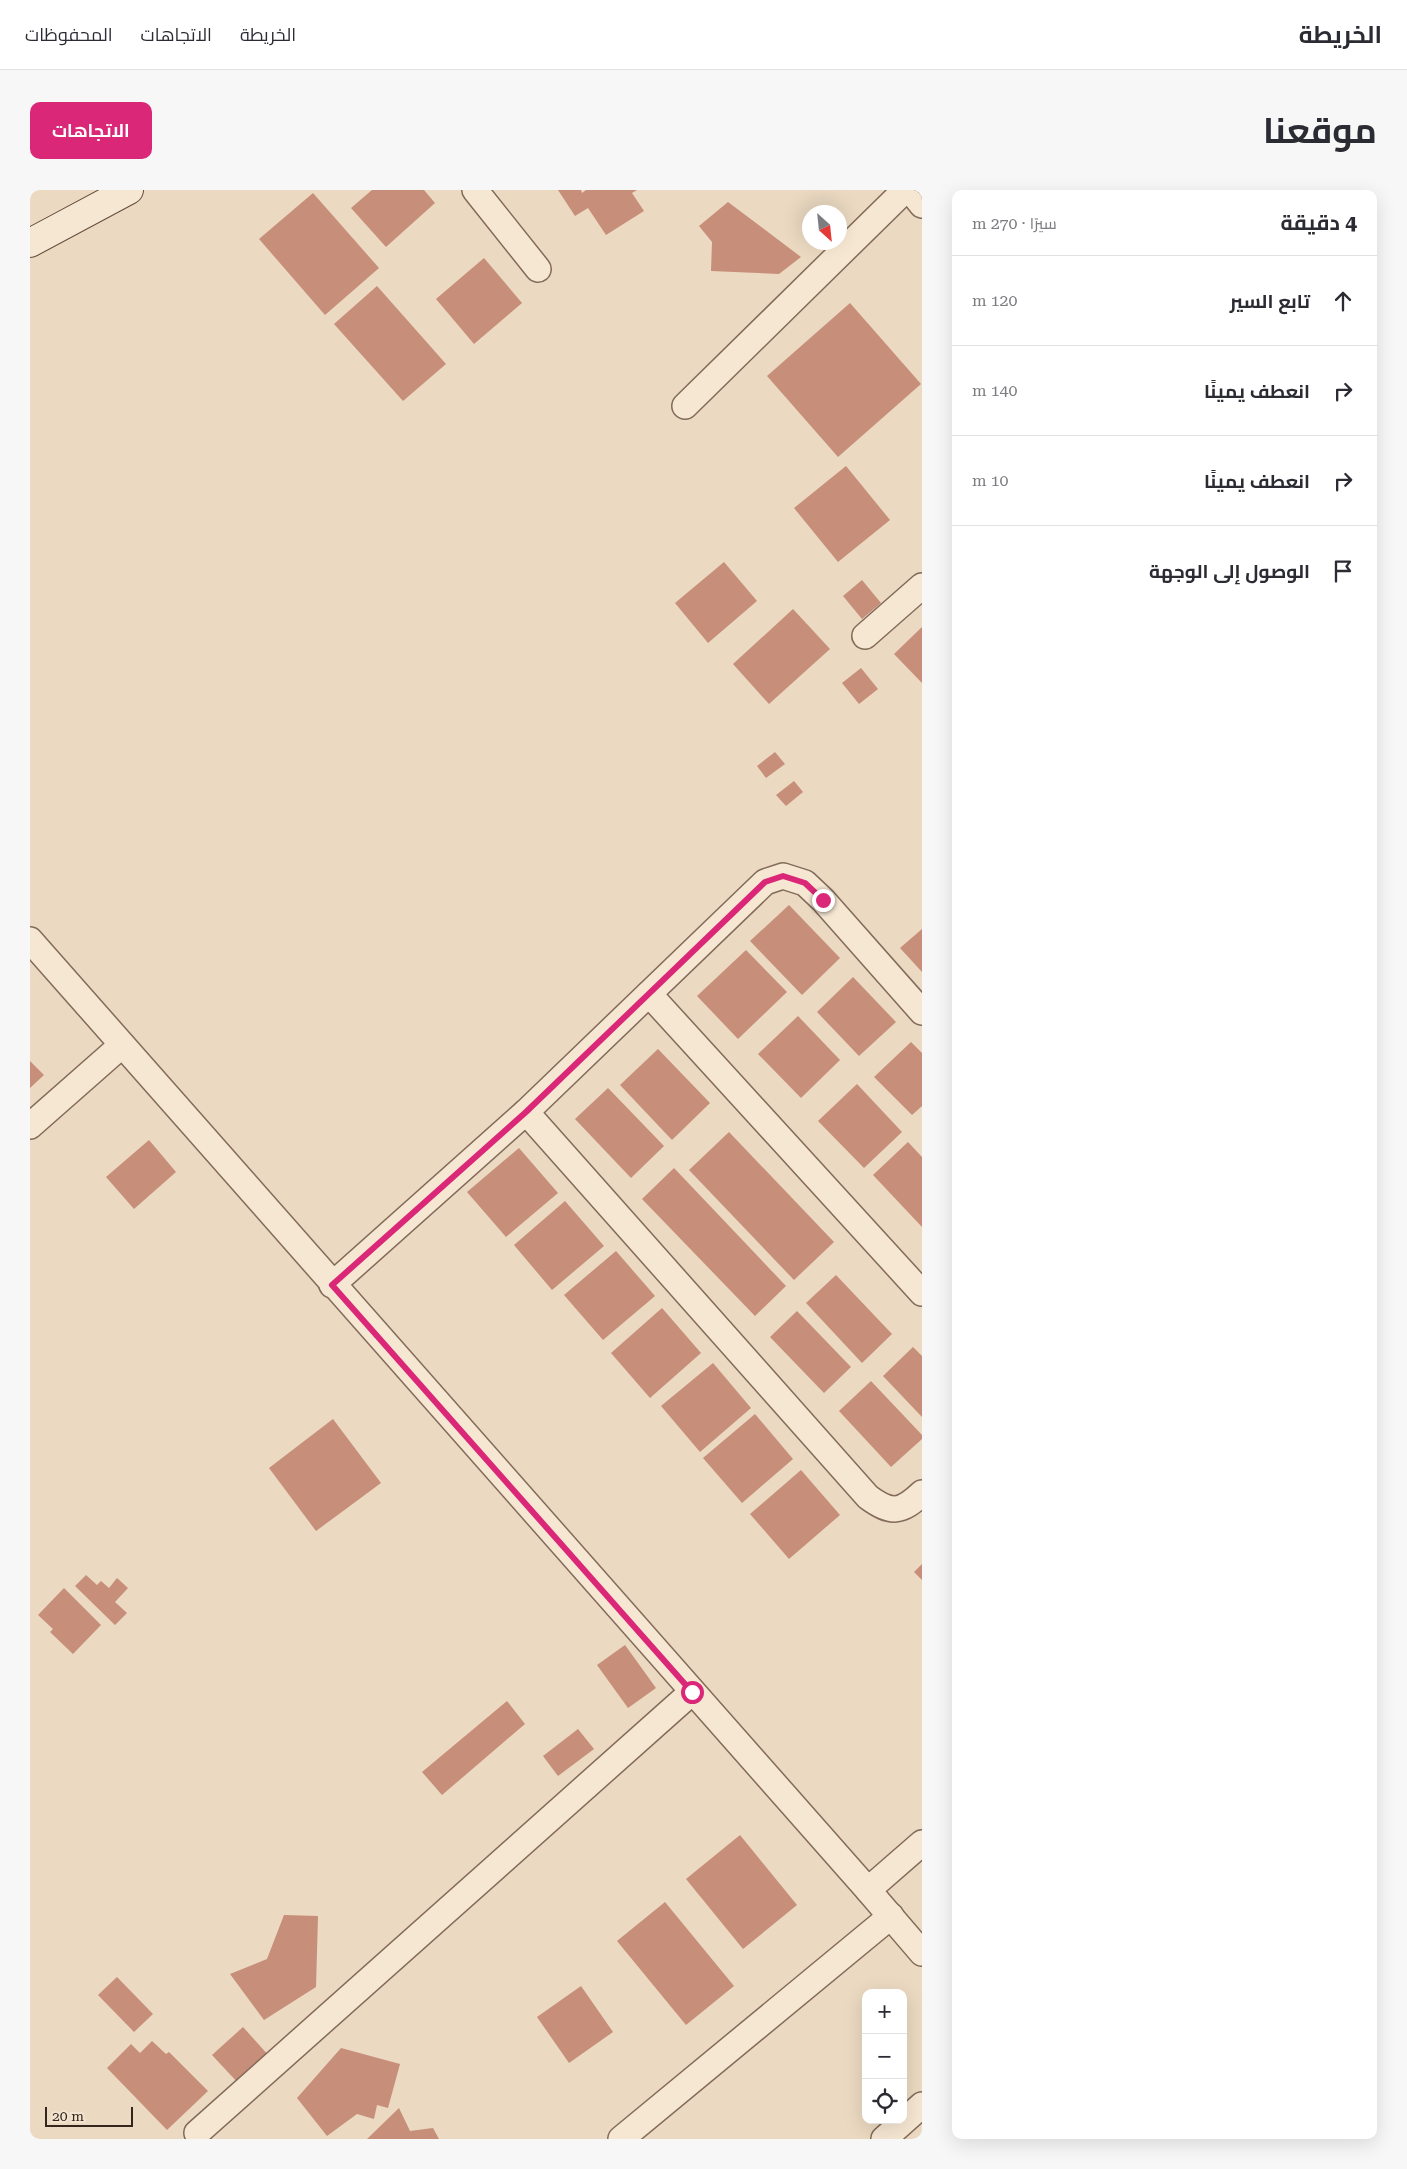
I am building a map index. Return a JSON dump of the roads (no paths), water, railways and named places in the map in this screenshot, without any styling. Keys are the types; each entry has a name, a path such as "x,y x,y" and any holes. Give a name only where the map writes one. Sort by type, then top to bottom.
{"street":[{"path":"30,243 129,190"},
{"path":"475,190 538,269"},
{"path":"685,406 905,190"},
{"path":"910,190 922,205"},
{"path":"865,636 922,586"},
{"path":"332,1285 526,1112 765,882 783,876 805,883 823,900 922,1012"},
{"path":"30,940 922,1953"},
{"path":"649,994 922,1293"},
{"path":"30,1126 122,1046"},
{"path":"526,1112 868,1496 883,1508 897,1509 914,1501 922,1493"},
{"path":"197,2133 692,1692"},
{"path":"868,1890 922,1843"},
{"path":"621,2139 891,1916"},
{"path":"884,2139 922,2105"}]}
